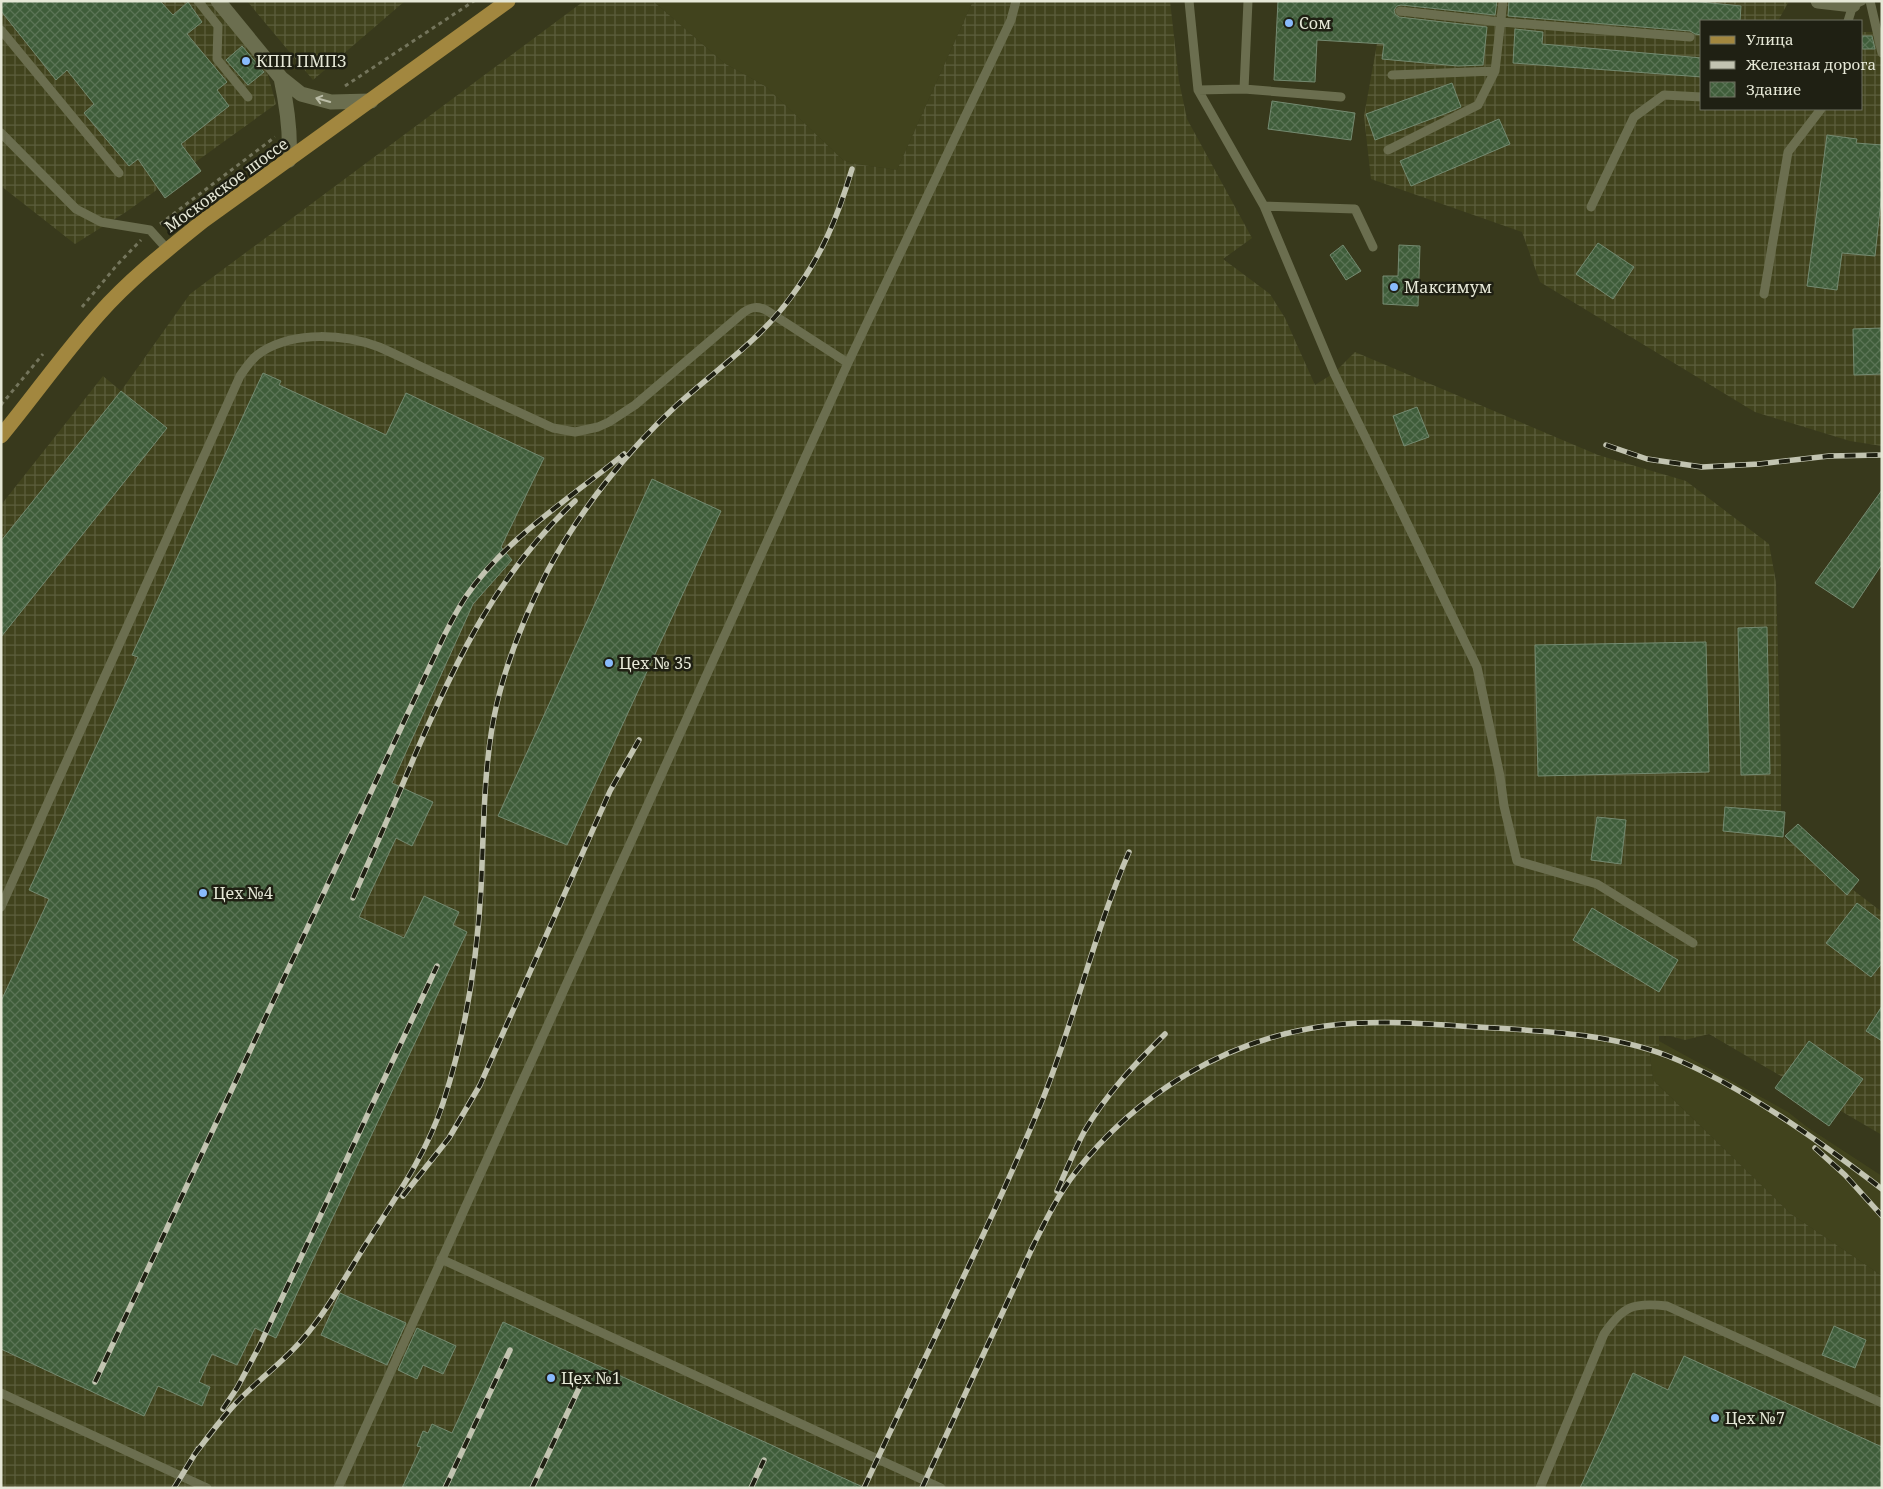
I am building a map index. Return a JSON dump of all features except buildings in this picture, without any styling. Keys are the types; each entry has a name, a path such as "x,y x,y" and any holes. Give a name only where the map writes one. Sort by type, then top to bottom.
{"main road":[{"name":"Московское шоссе","path":"1,436 98,315 132,280 203,221 508,1"}],"street":[{"path":"218,1 281,78 301,94 331,102 370,101"},
{"path":"1818,1 1857,3"},
{"path":"281,78 287,107 290,137 289,160"}],"lane":[{"path":"198,1 218,26 217,59 248,97"},
{"path":"338,1488 848,363 1011,20 1016,1"},
{"path":"1188,1 1198,90 1264,206 1334,373 1478,667 1500,776 1504,806 1517,861 1597,884 1693,943"},
{"path":"1244,89 1248,1"},
{"path":"1388,150 1478,105 1495,71 1503,1"},
{"path":"1870,1 1882,53"},
{"path":"1848,20 1857,3"},
{"path":"1400,11 1500,22 1690,37"},
{"path":"1,30 119,173"},
{"path":"1392,75 1495,71"},
{"path":"1198,90 1244,89 1341,97"},
{"path":"1591,207 1634,117 1664,95 1700,97"},
{"path":"1764,294 1788,152 1820,110"},
{"path":"1,133 76,209 101,222 150,230 168,250"},
{"path":"1264,206 1355,209 1373,247"},
{"path":"1,908 240,376 251,360 262,351 302,338 335,338 364,343 392,353 564,432 575,432 598,427 635,405 744,312 757,307 766,310 848,363"},
{"path":"441,1259 941,1488"},
{"path":"1540,1488 1604,1334 1615,1318 1630,1307 1647,1303 1667,1306 1882,1403"},
{"path":"1,1393 207,1488"}],"shaded area":[{"path":"1,1 213,1 265,64 276,104 126,212 75,244 1,186"},
{"path":"247,1 405,1 313,80"},
{"path":"584,1 653,1 724,63 765,86 843,160 856,164 897,170 973,1 1170,1 1179,81 1187,119 1252,238 1223,259 1270,294 1285,318 1315,385 1334,373 1355,352 1598,455 1686,481 1769,544 1776,582 1781,835 1882,912 1882,1135 1709,1034 1685,1040 1670,1036 1659,1036 1659,1046 1652,1046 1650,1055 1653,1080 1791,1214 1882,1276 1882,1488 1,1488 1,505 103,376 121,391 190,294"},
{"path":"653,1 973,1 897,170 856,164 843,160 765,86 724,63"},
{"path":"1380,1 1789,1 1779,20 1700,20 1700,110 1863,110 1863,32 1882,32 1882,446 1850,441 1755,412 1540,282 1522,232 1371,179 1364,116 1382,16"},
{"path":"1659,1041 1788,1112 1807,1127 1882,1176 1882,1276 1791,1214 1653,1080 1650,1055 1652,1046 1659,1046"}],"railway":[{"path":"194,1455 236,1403 294,1349 319,1319 408,1178 436,1123 458,1051 473,970 481,889 487,772 492,726 507,669 519,635 548,570 590,504 640,442 677,405 752,341 779,313 812,266 828,236 852,169"},
{"path":"1606,445 1647,459 1702,467 1759,464 1829,456 1882,455"},
{"path":"95,1382 444,636 458,610 467,595 500,555 540,520 624,454"},
{"path":"353,898 431,719 464,651 501,588 523,558 547,529 575,501"},
{"path":"403,1196 449,1138 480,1085 610,791 639,740"},
{"path":"864,1488 978,1247 1042,1101 1065,1039 1105,914 1129,852"},
{"path":"223,1409 237,1388 259,1347 437,966"},
{"path":"1031,1250 1046,1220 1075,1173 1099,1145 1155,1095 1185,1075 1218,1058 1252,1044 1288,1033 1344,1024 1401,1023 1550,1032 1622,1042 1645,1048 1696,1068 1752,1098 1806,1133 1882,1189"},
{"path":"1057,1191 1080,1139 1093,1118 1122,1080 1165,1034"},
{"path":"1815,1148 1845,1175 1882,1216"},
{"path":"922,1488 1034,1244"},
{"path":"445,1488 510,1350"},
{"path":"532,1488 582,1382"},
{"path":"174,1488 198,1449"},
{"path":"751,1488 764,1460"}],"place":[{"name":"Сом","path":"1289,23"},
{"name":"КПП ПМПЗ","path":"246,61"},
{"name":"Максимум","path":"1394,287"},
{"name":"Цех № 35","path":"609,663"},
{"name":"Цех №4","path":"203,893"},
{"name":"Цех №1","path":"551,1378"},
{"name":"Цех №7","path":"1715,1418"}]}
